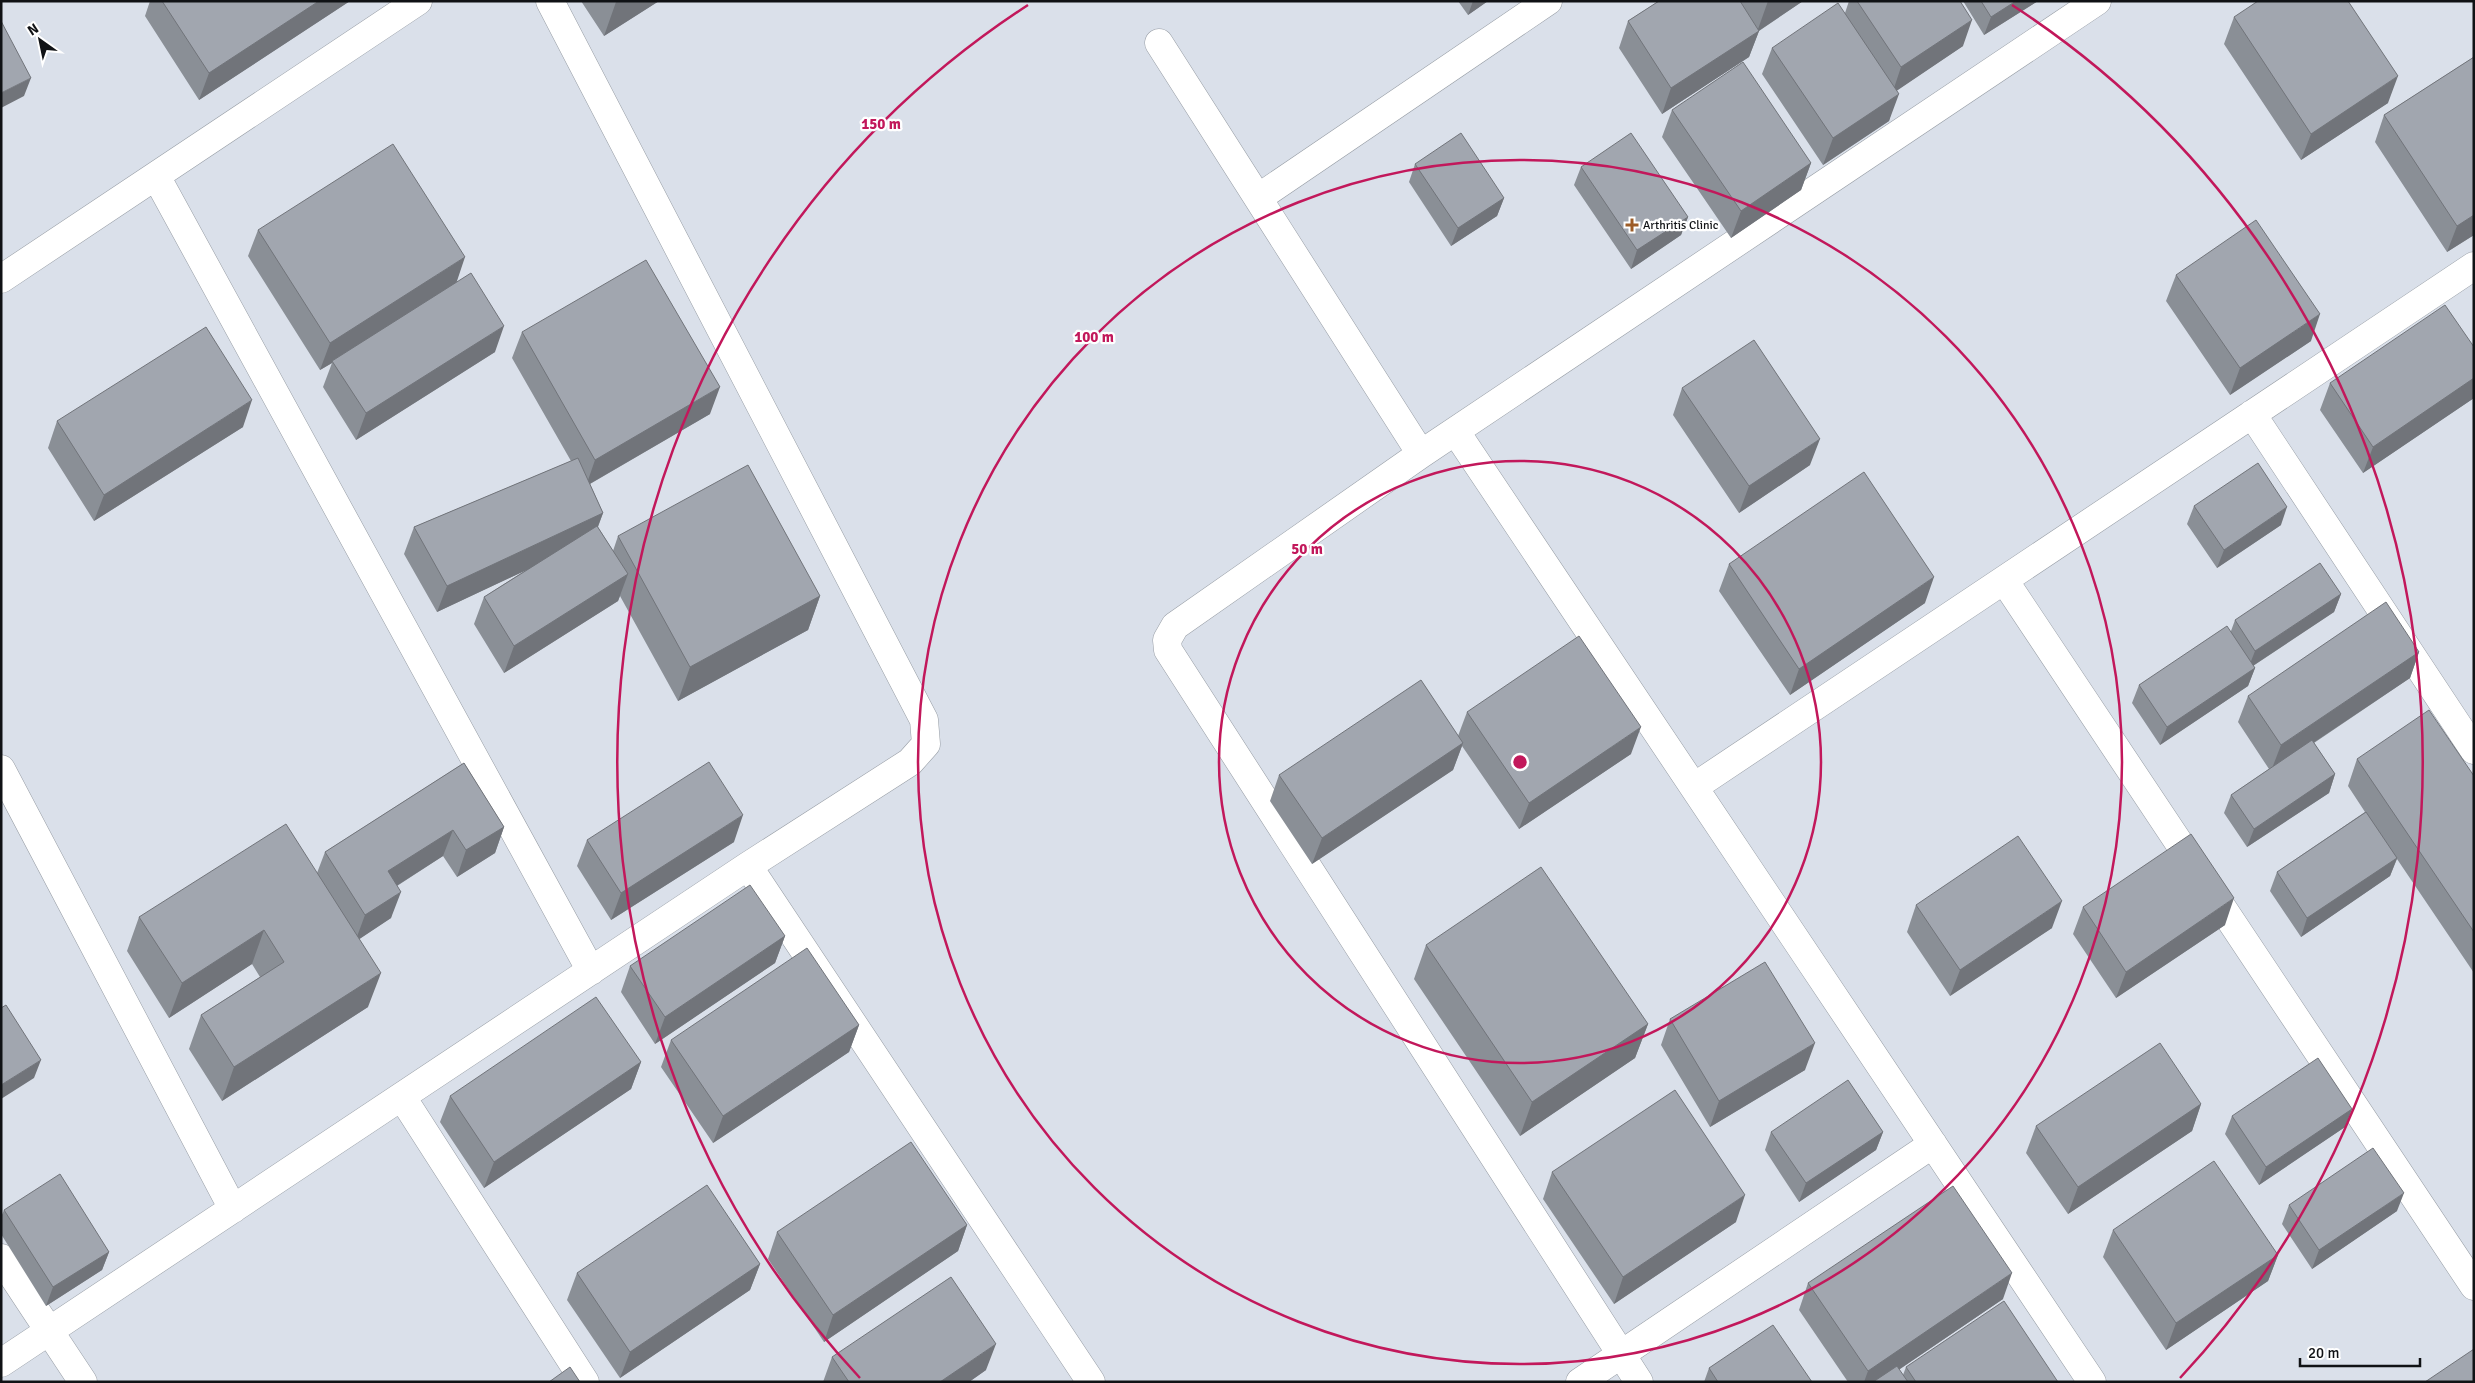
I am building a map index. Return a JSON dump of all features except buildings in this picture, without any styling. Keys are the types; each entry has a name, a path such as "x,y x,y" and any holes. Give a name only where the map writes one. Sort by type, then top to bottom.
{"street":[{"path":"1,279 418,1"},
{"path":"1,1364 748,866 910,762 926,744 924,720 550,1"},
{"path":"1258,198 1548,1"},
{"path":"1639,1382 1168,650 1167,640 1175,626 1421,454 2097,1"},
{"path":"1159,43 1421,454"},
{"path":"156,176 591,971"},
{"path":"1694,787 2474,266"},
{"path":"2252,414 2474,750"},
{"path":"1456,432 2092,1382"},
{"path":"2004,580 2474,1286"},
{"path":"1,769 233,1209"},
{"path":"748,866 1091,1382"},
{"path":"402,1097 584,1382"},
{"path":"1580,1382 1933,1144"},
{"path":"1,1258 83,1382"}],"place":[{"name":"Arthritis Clinic","path":"1632,225"}]}
